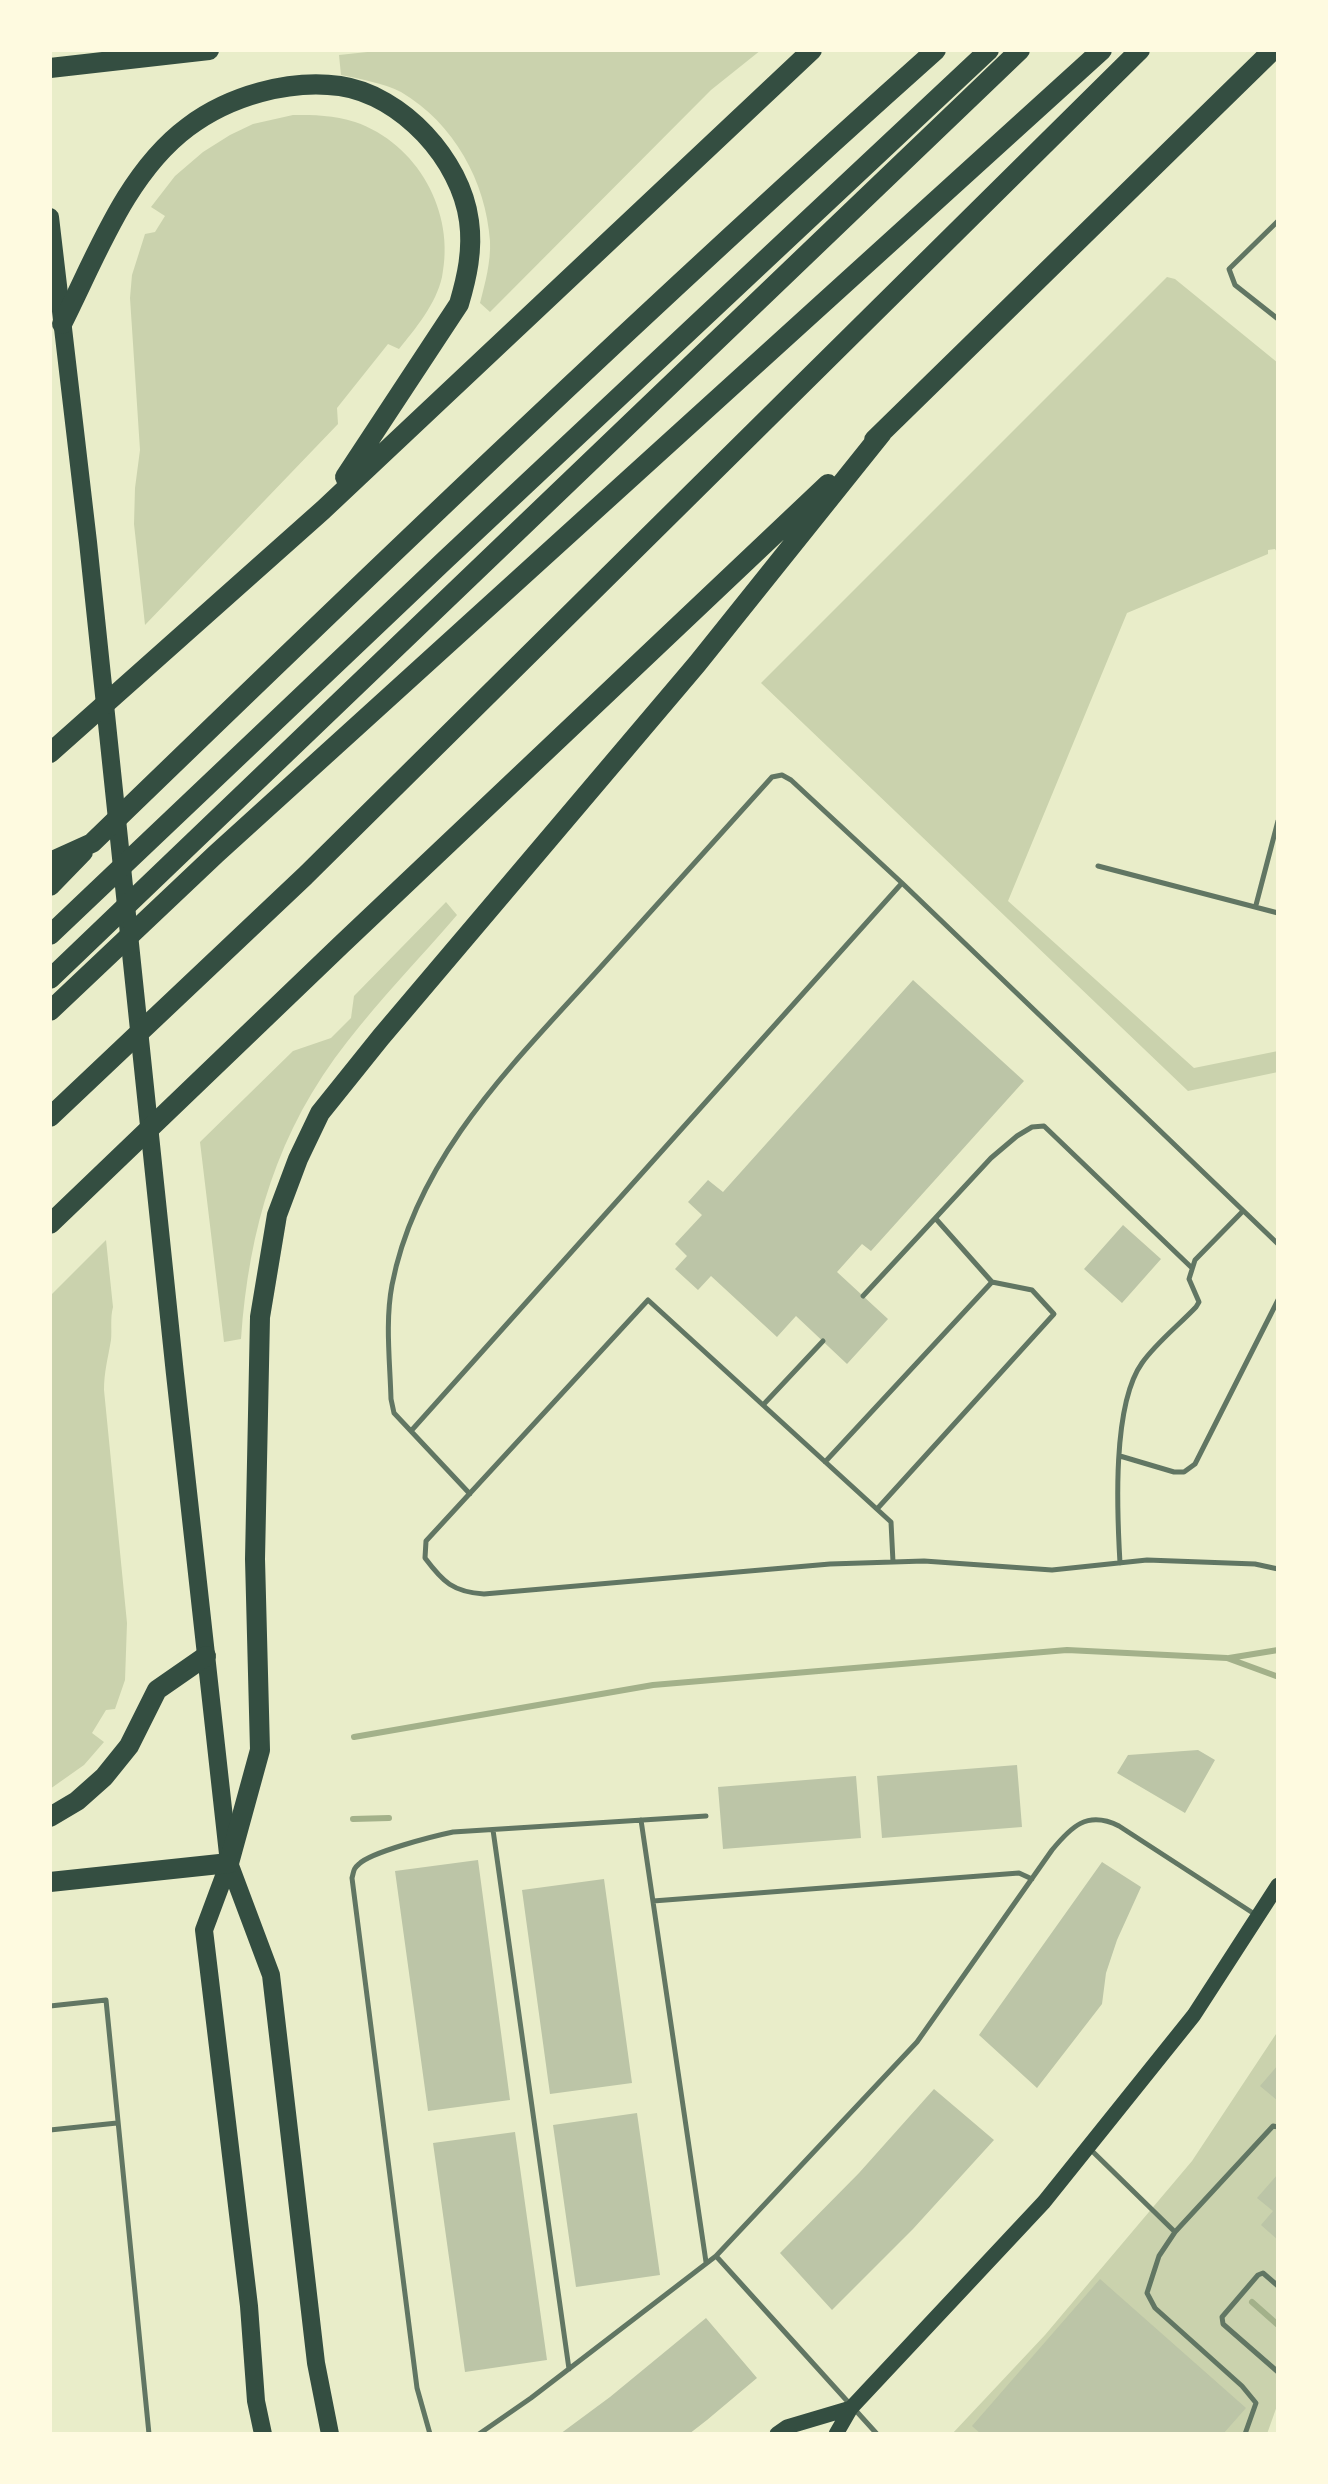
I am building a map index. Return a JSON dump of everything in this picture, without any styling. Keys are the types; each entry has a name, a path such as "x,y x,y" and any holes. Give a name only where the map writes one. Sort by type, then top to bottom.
{"highway":[{"path":"50,68 209,50"},
{"path":"50,753 322,510 812,50"},
{"path":"50,886 313,629 783,186 936,50"},
{"path":"50,935 989,50"},
{"path":"50,979 1020,50"},
{"path":"50,1011 216,854 1102,50"},
{"path":"50,1118 306,876 1140,50"},
{"path":"50,1224 882,433 1273,50"},
{"path":"62,324 126,197 164,148 189,126 242,98 307,85 342,86 371,95 401,114 428,136 446,159 461,190 469,221 468,274 459,304 446,326 322,510"},
{"path":"50,1882 229,1864 260,1750 255,1559 260,1317 277,1215 320,1113 697,664 882,433"},
{"path":"50,862 92,843"},
{"path":"50,1818 77,1802 104,1777 129,1746 157,1690 206,1656"}],"main road":[{"path":"50,217 229,1864 271,1975 316,2363 330,2434"},
{"path":"229,1864 204,1930 256,2401 263,2434"},
{"path":"836,2434 851,2408 1044,2202 1194,2015 1278,1886"},
{"path":"778,2434 787,2426 851,2408"}],"lane":[{"path":"1278,221 1229,269 1235,285 1278,319"},
{"path":"470,1494 394,1412 391,1400 392,1287 420,1203 472,1113 772,777 791,780 1278,1244"},
{"path":"1256,907 1278,821"},
{"path":"1098,866 1278,912"},
{"path":"412,1431 902,883"},
{"path":"863,1296 991,1158 1017,1136 1039,1125 1192,1268"},
{"path":"1120,1563 1116,1497 1130,1384 1142,1362 1196,1307 1197,1294 1190,1284 1195,1260 1243,1210"},
{"path":"877,1509 1054,1314 1032,1290 992,1282 936,1219"},
{"path":"825,1462 992,1282"},
{"path":"893,1562 891,1522 648,1300 426,1540 424,1558 462,1593 484,1594 830,1564 893,1562 924,1561 1052,1570 1147,1560 1255,1564 1278,1569"},
{"path":"1120,1456 1174,1472 1184,1472 1195,1464 1278,1300"},
{"path":"763,1405 823,1342"},
{"path":"430,2434 417,2388 352,1878 354,1868 363,1860 425,1837 706,1816"},
{"path":"641,1820 706,2263"},
{"path":"479,2434 716,2256 917,2042 1068,1830 1079,1822 1108,1821 1258,1917"},
{"path":"493,1830 568,2368"},
{"path":"652,1901 1018,1873 1033,1879"},
{"path":"50,2006 106,2000 149,2434"},
{"path":"50,2130 118,2122"},
{"path":"1246,2434 1256,2403 1155,2308 1147,2293 1159,2256 1175,2232 1272,2126 1278,2128"},
{"path":"1088,2147 1175,2232"},
{"path":"716,2256 877,2434"},
{"path":"1278,2286 1258,2274 1222,2317 1224,2324 1278,2372"}],"green space":[{"path":"386,50 761,50 711,90 490,312 480,303 490,257 487,219 464,156 437,120 401,92 341,75 339,55"},
{"path":"293,115 355,122 397,146 413,163 427,183 443,228 442,277 425,315 399,349 388,344 337,408 338,424 145,625 134,524 140,450 130,298 132,275 145,234 155,232 165,216 151,207 175,176 203,152 253,124"},
{"path":"1167,277 1175,279 1278,363 1278,554 1275,549 1268,550 1268,554 1127,613 1008,901 1194,1068 1278,1051 1278,1072 1188,1091 761,683"},
{"path":"446,902 457,915 347,1042 302,1110 271,1182 260,1220 241,1339 224,1342 200,1142 293,1051 331,1038 351,1018 354,996"},
{"path":"106,1240 113,1307 104,1390 127,1623 125,1680 115,1709 106,1710 92,1733 104,1742 84,1765 50,1789 50,1296"},
{"path":"1278,2031 1278,2403 1267,2434 952,2434 1045,2335 1192,2161"}],"building":[{"path":"913,980 1024,1081 871,1251 862,1244 837,1272 888,1319 847,1364 796,1316 777,1337 711,1276 698,1290 675,1269 687,1256 675,1244 702,1215 688,1202 708,1180 723,1192"},
{"path":"1123,1225 1161,1259 1122,1303 1084,1269"},
{"path":"1198,1750 1215,1760 1185,1813 1117,1773 1128,1755"},
{"path":"1017,1765 1022,1827 882,1838 877,1776"},
{"path":"856,1776 861,1838 723,1849 718,1787"},
{"path":"478,1860 510,2100 428,2111 395,1871"},
{"path":"1102,1862 1141,1887 1106,1973 1102,2004 1037,2088 979,2035"},
{"path":"604,1879 632,2083 550,2094 522,1890"},
{"path":"1278,2065 1278,2101 1260,2086"},
{"path":"934,2089 994,2140 832,2310 780,2253"},
{"path":"637,2113 660,2275 576,2287 553,2125"},
{"path":"515,2132 547,2360 465,2372 433,2143"},
{"path":"1278,2174 1278,2240 1261,2225 1273,2211 1257,2198"},
{"path":"1100,2279 1246,2408 1223,2434 981,2434 972,2426"},
{"path":"706,2318 757,2378 707,2420 689,2434 560,2434 610,2397"}],"waterway":[{"path":"354,1737 653,1685 1067,1650 1227,1658 1276,1676"},
{"path":"1229,1658 1278,1650"},
{"path":"353,1819 389,1818"},
{"path":"1252,2302 1278,2325"}]}
